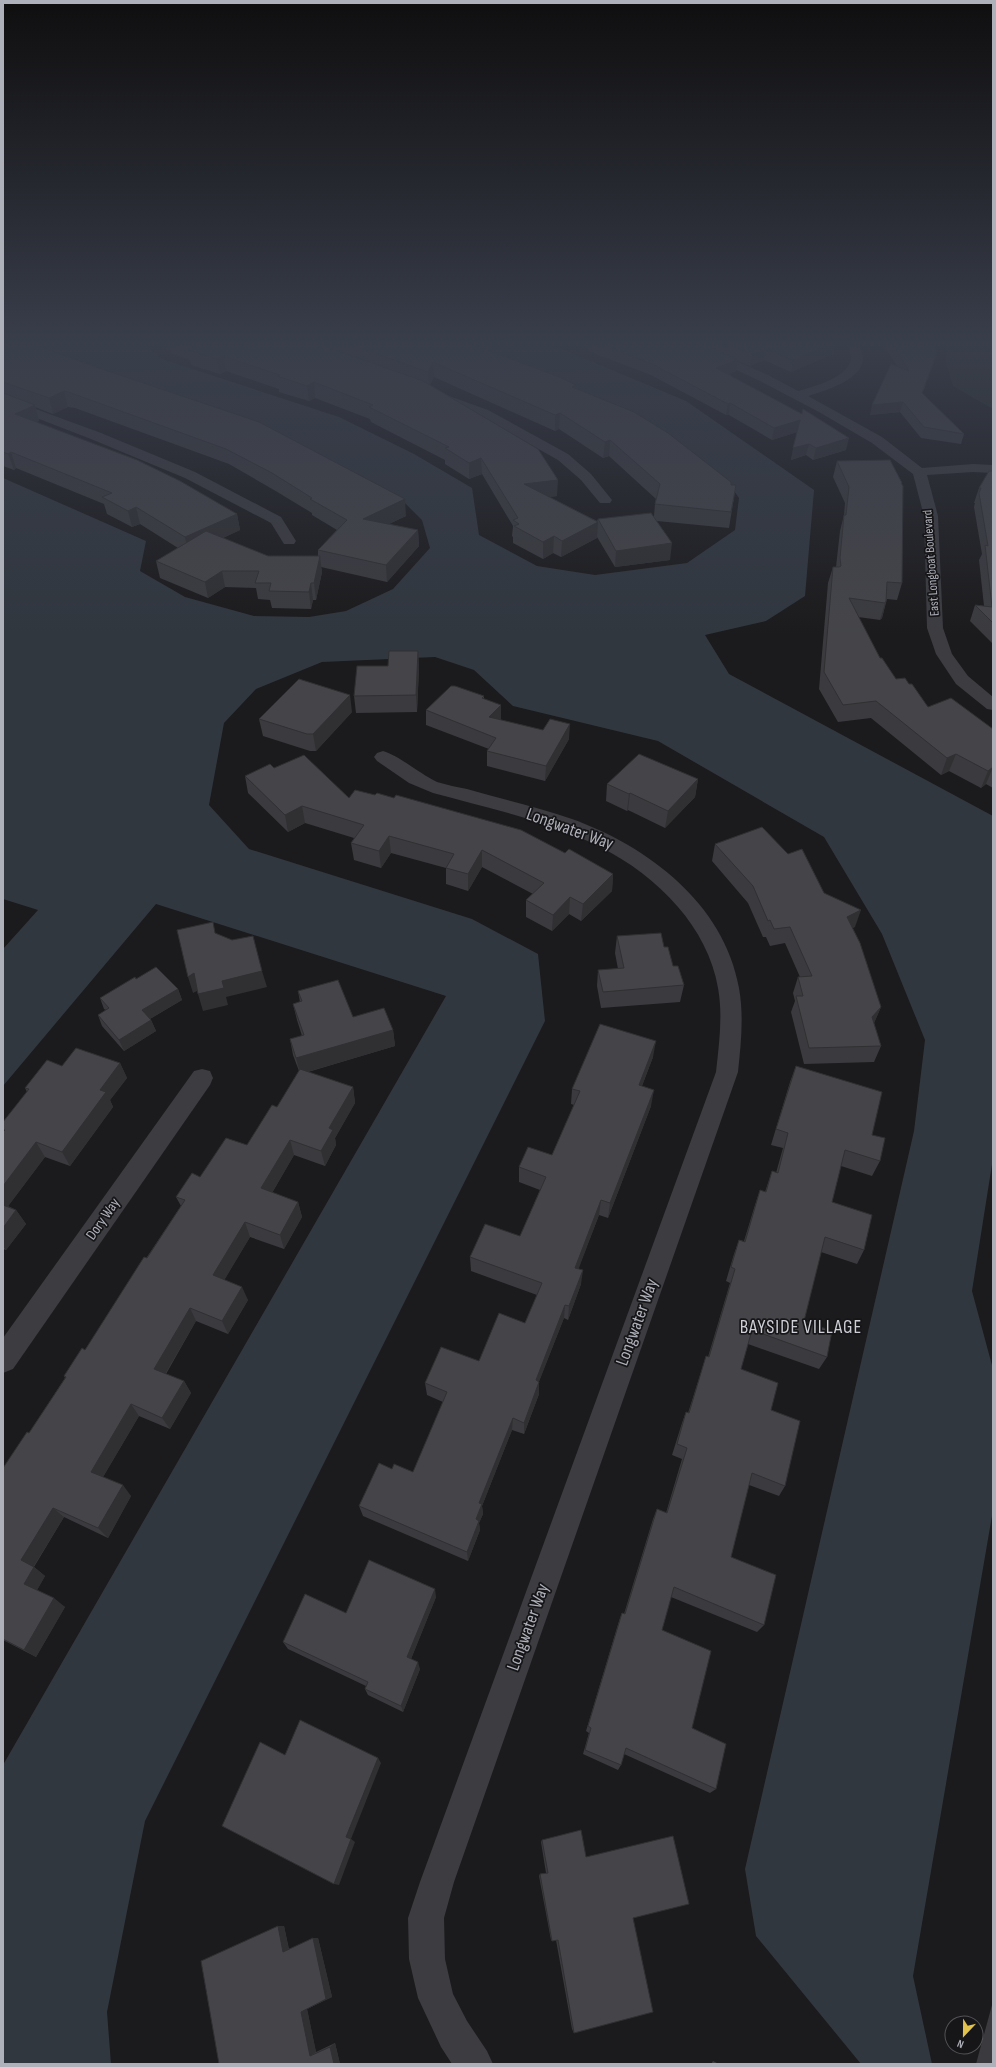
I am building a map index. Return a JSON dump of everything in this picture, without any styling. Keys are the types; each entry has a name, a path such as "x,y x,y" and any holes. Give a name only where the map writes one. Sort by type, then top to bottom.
{"street":[{"path":"109,441 190,476 276,520 289,541"},
{"path":"535,441 563,457 586,477 605,500"},
{"path":"879,441 919,472 973,468 993,469"},
{"name":"East Longboat Boulevard","path":"919,472 931,516 935,628 944,654 962,680 993,705"},
{"name":"Longwater Way","path":"383,757 427,784 566,823 599,836 625,850 650,868 673,886 691,906 708,931 719,954 727,980 733,1024 731,1050 727,1072 437,1882 426,1918 427,1959 436,1998 454,2034 474,2064"},
{"name":"Dory Way","path":"3,1360 202,1078"}],"shaded area":[{"path":"258,441 389,441 414,454 472,488 479,535 537,566 595,575 687,563 735,530 739,498 727,481 650,441 744,441 814,490 805,596 766,621 705,635 729,674 993,816 993,1158 972,1291 993,1369 993,1510 913,1976 932,2064 861,2064 756,1936 745,1869 914,1131 925,1040 882,934 824,837 658,741 513,706 474,670 435,657 322,662 256,689 224,723 209,805 249,849 472,919 538,954 545,1021 145,1821 107,2012 111,2064 3,2064 3,1765 446,996 156,904 3,1086 3,949 38,910 3,899 3,478 146,541 140,571 185,597 254,616 309,617 346,611 393,589 430,548 422,520 403,501"}],"building":[{"path":"3,441 88,441 137,460 180,481 237,514 185,537 136,507 128,511 102,497 112,493 11,452 8,454 3,452"},
{"path":"205,441 296,441 405,499 363,519 418,530 386,565 318,550 347,520 310,499 312,498 272,473 226,449"},
{"path":"438,441 525,441 538,449 558,480 524,484 598,522 562,541 554,536 543,542 514,526 519,524 513,520 518,518 481,458 469,463 445,448 449,447"},
{"path":"612,441 679,441 731,482 731,485 736,485 731,512 655,504 660,484"},
{"path":"795,441 838,441 816,448 809,444 793,448"},
{"path":"890,460 903,486 902,583 887,582 885,603 849,598 880,658 882,658 896,679 905,678 909,684 912,684 928,707 951,698 993,729 993,767 988,771 956,754 947,758 876,701 843,705 824,672 833,567 841,566 840,558 844,515 846,515 849,487 837,461"},
{"path":"989,471 993,471 993,623 975,605 992,607 985,545 988,546 979,493 981,488 979,488"},
{"path":"651,513 672,543 616,551 598,519"},
{"path":"206,531 268,556 320,556 314,583 311,583 309,592 269,591 271,583 255,583 259,571 222,571 205,582 156,561"},
{"path":"389,651 418,651 416,695 354,696 357,666 388,666"},
{"path":"299,679 350,695 313,734 307,734 259,719"},
{"path":"451,686 484,696 482,698 501,705 489,717 543,730 550,719 570,724 546,766 487,751 496,738 426,710"},
{"path":"639,754 698,779 668,811 607,784"},
{"path":"304,755 349,798 355,790 375,795 377,793 394,798 396,795 521,830 565,853 569,849 613,874 583,904 570,897 553,915 526,900 544,883 482,850 468,874 446,868 454,854 389,836 379,851 351,843 364,825 302,806 285,815 245,776 270,764 274,768"},
{"path":"762,827 788,854 802,849 824,893 861,910 847,917 860,943 881,1007 872,1017 881,1046 809,1048 796,996 803,996 798,977 812,976 790,927 774,929 770,920 768,921 753,886 715,844"},
{"path":"213,922 215,933 232,940 253,936 262,971 222,981 224,988 198,994 194,973 188,977 177,930"},
{"path":"661,933 664,947 668,947 673,966 678,966 684,985 603,992 598,970 624,968 617,936"},
{"path":"156,967 178,989 142,1010 151,1020 119,1040 98,1015 109,1008 100,998 135,977 136,979"},
{"path":"338,980 353,1017 384,1008 393,1030 296,1058 290,1039 304,1035 293,1004 302,1001 298,991"},
{"path":"600,1024 656,1041 639,1085 654,1090 610,1203 601,1200 575,1268 583,1270 569,1306 565,1305 536,1380 539,1382 524,1423 513,1418 479,1503 482,1504 476,1519 479,1521 467,1552 359,1506 379,1463 392,1469 394,1464 413,1472 447,1392 425,1383 441,1347 479,1361 499,1313 525,1323 542,1283 470,1257 485,1224 520,1236 546,1177 519,1167 528,1147 552,1155 580,1091 572,1089"},
{"path":"76,1048 120,1063 100,1090 106,1092 62,1152 36,1142 3,1186 3,1132 5,1130 3,1130 3,1122 29,1089 25,1088 47,1060 62,1066"},
{"path":"796,1066 882,1092 872,1135 885,1138 880,1161 845,1150 832,1202 872,1215 864,1250 825,1237 804,1321 832,1331 827,1357 752,1330 741,1369 778,1383 771,1410 800,1421 785,1486 752,1473 731,1557 776,1575 764,1625 674,1587 662,1630 711,1651 692,1728 726,1744 716,1789 626,1748 621,1765 585,1750 591,1728 588,1726 622,1613 625,1614 657,1509 667,1513 687,1448 677,1444 686,1412 689,1413 706,1356 709,1357 735,1269 731,1267 739,1240 745,1242 760,1190 766,1192 772,1171 778,1173 788,1133 776,1129"},
{"path":"300,1069 353,1087 329,1128 333,1130 321,1151 290,1140 261,1188 298,1202 280,1235 245,1222 213,1275 242,1287 222,1321 190,1308 154,1369 184,1381 162,1418 131,1404 91,1472 123,1485 98,1528 53,1508 21,1560 34,1567 24,1584 54,1598 24,1650 3,1639 3,1468 27,1432 29,1433 66,1377 64,1376 82,1348 85,1350 144,1257 147,1258 185,1200 176,1197 192,1173 200,1177 226,1138 247,1145 272,1105 277,1107"},
{"path":"3,1205 16,1210 3,1228"},
{"path":"369,1560 435,1589 407,1657 418,1662 401,1706 365,1689 368,1682 283,1642 305,1594 346,1613"},
{"path":"300,1720 378,1758 346,1837 351,1839 334,1884 222,1826 260,1742 285,1755"},
{"path":"581,1830 586,1857 673,1836 689,1904 633,1918 653,2012 574,2033 558,1940 552,1941 540,1874 548,1873 542,1840"},
{"path":"278,1926 283,1952 313,1938 326,1999 301,2012 310,2056 330,2047 334,2064 219,2064 201,1961"}],"district":[{"name":"BAYSIDE VILLAGE","path":"801,1327"}]}
